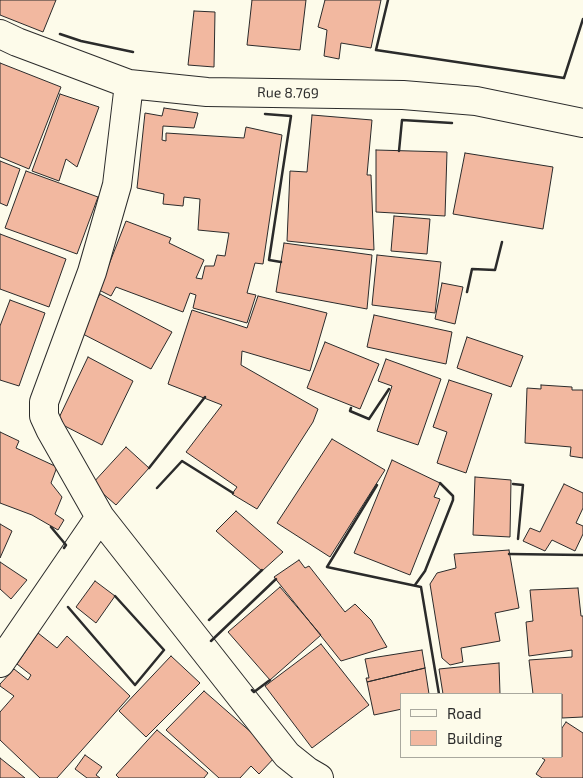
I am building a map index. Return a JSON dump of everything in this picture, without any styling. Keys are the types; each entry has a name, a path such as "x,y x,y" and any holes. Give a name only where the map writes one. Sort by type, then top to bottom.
{"street":[{"name":"Rue 8.769","path":"0,34 130,84 206,92 403,95 476,101 583,124"},
{"path":"130,84 117,185 105,233 44,402 44,416 100,517 286,755 319,778"},
{"path":"0,663 100,517"}],"building":[{"path":"0,0 56,0 43,32 0,15"},
{"path":"252,0 306,0 300,50 247,45"},
{"path":"325,0 381,0 371,48 341,43 339,59 324,56 327,30 318,27"},
{"path":"194,11 215,12 214,67 188,65"},
{"path":"0,63 61,87 29,169 0,157"},
{"path":"60,94 99,107 77,167 66,159 59,181 32,171"},
{"path":"164,108 198,113 194,128 163,126 162,140 166,141 166,133 244,138 246,127 282,135 263,264 255,263 247,293 256,295 247,323 193,308 196,295 190,293 183,312 116,287 111,296 99,290 126,221 171,238 169,243 204,260 196,278 202,279 205,266 214,266 217,255 225,256 229,233 198,230 200,199 184,197 183,206 163,204 164,194 137,188 145,113 162,116"},
{"path":"312,115 372,120 367,175 371,175 374,250 287,241 290,171 307,172"},
{"path":"376,150 447,152 445,216 376,212"},
{"path":"465,153 553,167 543,229 453,214"},
{"path":"0,161 20,169 7,206 0,203"},
{"path":"26,171 98,197 77,254 5,228"},
{"path":"394,216 430,219 427,254 391,251"},
{"path":"0,234 66,259 49,307 0,289"},
{"path":"284,243 372,255 367,309 276,292"},
{"path":"377,255 441,262 435,313 372,305"},
{"path":"442,283 463,287 455,324 435,319"},
{"path":"100,294 172,332 151,369 79,332"},
{"path":"258,296 327,313 310,371 242,351 241,365 318,409 313,422 257,509 232,494 237,487 186,452 222,405 168,384 192,310 247,328"},
{"path":"10,300 45,313 19,386 0,380 0,326"},
{"path":"374,315 452,332 446,364 367,347"},
{"path":"467,337 523,356 511,387 457,368"},
{"path":"325,342 379,364 360,409 307,388"},
{"path":"88,357 133,381 102,445 57,422"},
{"path":"386,359 441,379 418,445 377,431 392,386 378,381"},
{"path":"449,380 492,394 466,473 437,463 447,432 433,427"},
{"path":"541,385 572,387 572,390 583,390 583,458 570,456 571,447 525,443 527,388 541,389"},
{"path":"0,432 19,441 16,448 57,467 51,483 62,497 55,514 64,520 58,530 32,515 0,503"},
{"path":"332,439 385,470 330,557 277,523"},
{"path":"126,447 149,468 116,505 92,484"},
{"path":"392,460 440,483 434,497 440,499 410,575 354,553"},
{"path":"475,477 511,480 510,537 473,535"},
{"path":"564,484 583,493 583,508 576,523 583,526 583,534 575,551 552,540 545,551 523,541 530,528 540,532"},
{"path":"236,511 283,552 262,571 216,531"},
{"path":"0,524 12,531 0,558"},
{"path":"509,550 519,608 495,613 500,641 461,648 463,662 450,665 442,658 430,584 437,573 456,568 454,554"},
{"path":"299,560 305,568 309,566 345,612 355,604 371,620 387,647 341,661 274,577"},
{"path":"0,562 27,580 11,599 0,589"},
{"path":"95,581 115,596 96,623 76,607"},
{"path":"280,587 321,635 270,680 228,632"},
{"path":"578,588 581,616 583,616 583,717 563,718 563,693 533,693 529,660 572,657 572,650 529,656 526,622 533,621 530,590"},
{"path":"38,633 57,648 67,636 130,696 57,778 40,778 0,740 0,712 14,696 0,686 0,684 14,669 28,680 31,675 17,664"},
{"path":"321,644 369,705 312,748 265,686"},
{"path":"422,650 425,668 367,682 366,678 369,678 365,659"},
{"path":"171,656 200,683 146,737 119,711"},
{"path":"499,663 500,693 443,693 439,669"},
{"path":"425,668 429,693 400,693 400,709 374,715 367,682"},
{"path":"204,691 277,755 259,774 251,766 240,778 219,778 166,730"},
{"path":"566,722 583,733 583,778 542,778 536,774 545,760 542,758 563,758 563,726"},
{"path":"157,730 208,773 204,778 119,778 116,775"},
{"path":"85,755 102,767 96,775 100,778 87,778 75,769"},
{"path":"0,758 25,778 0,778"}],"wall":[{"path":"388,0 376,50 564,78 583,19"},
{"path":"60,34 81,41 133,52"},
{"path":"265,114 291,116 269,260 281,262"},
{"path":"399,151 402,120 452,123"},
{"path":"467,292 472,269 495,270 502,242"},
{"path":"351,408 350,411 369,419 389,389"},
{"path":"149,468 205,397"},
{"path":"157,488 182,461 233,493"},
{"path":"415,585 425,571 453,500 453,496 440,483"},
{"path":"513,484 523,485 518,539"},
{"path":"377,485 327,567 421,587 439,693"},
{"path":"51,527 66,545 64,548"},
{"path":"509,554 583,555"},
{"path":"209,620 262,570"},
{"path":"211,641 276,579"},
{"path":"68,607 135,685 164,650 115,596"},
{"path":"252,690 254,692 270,680"}]}
